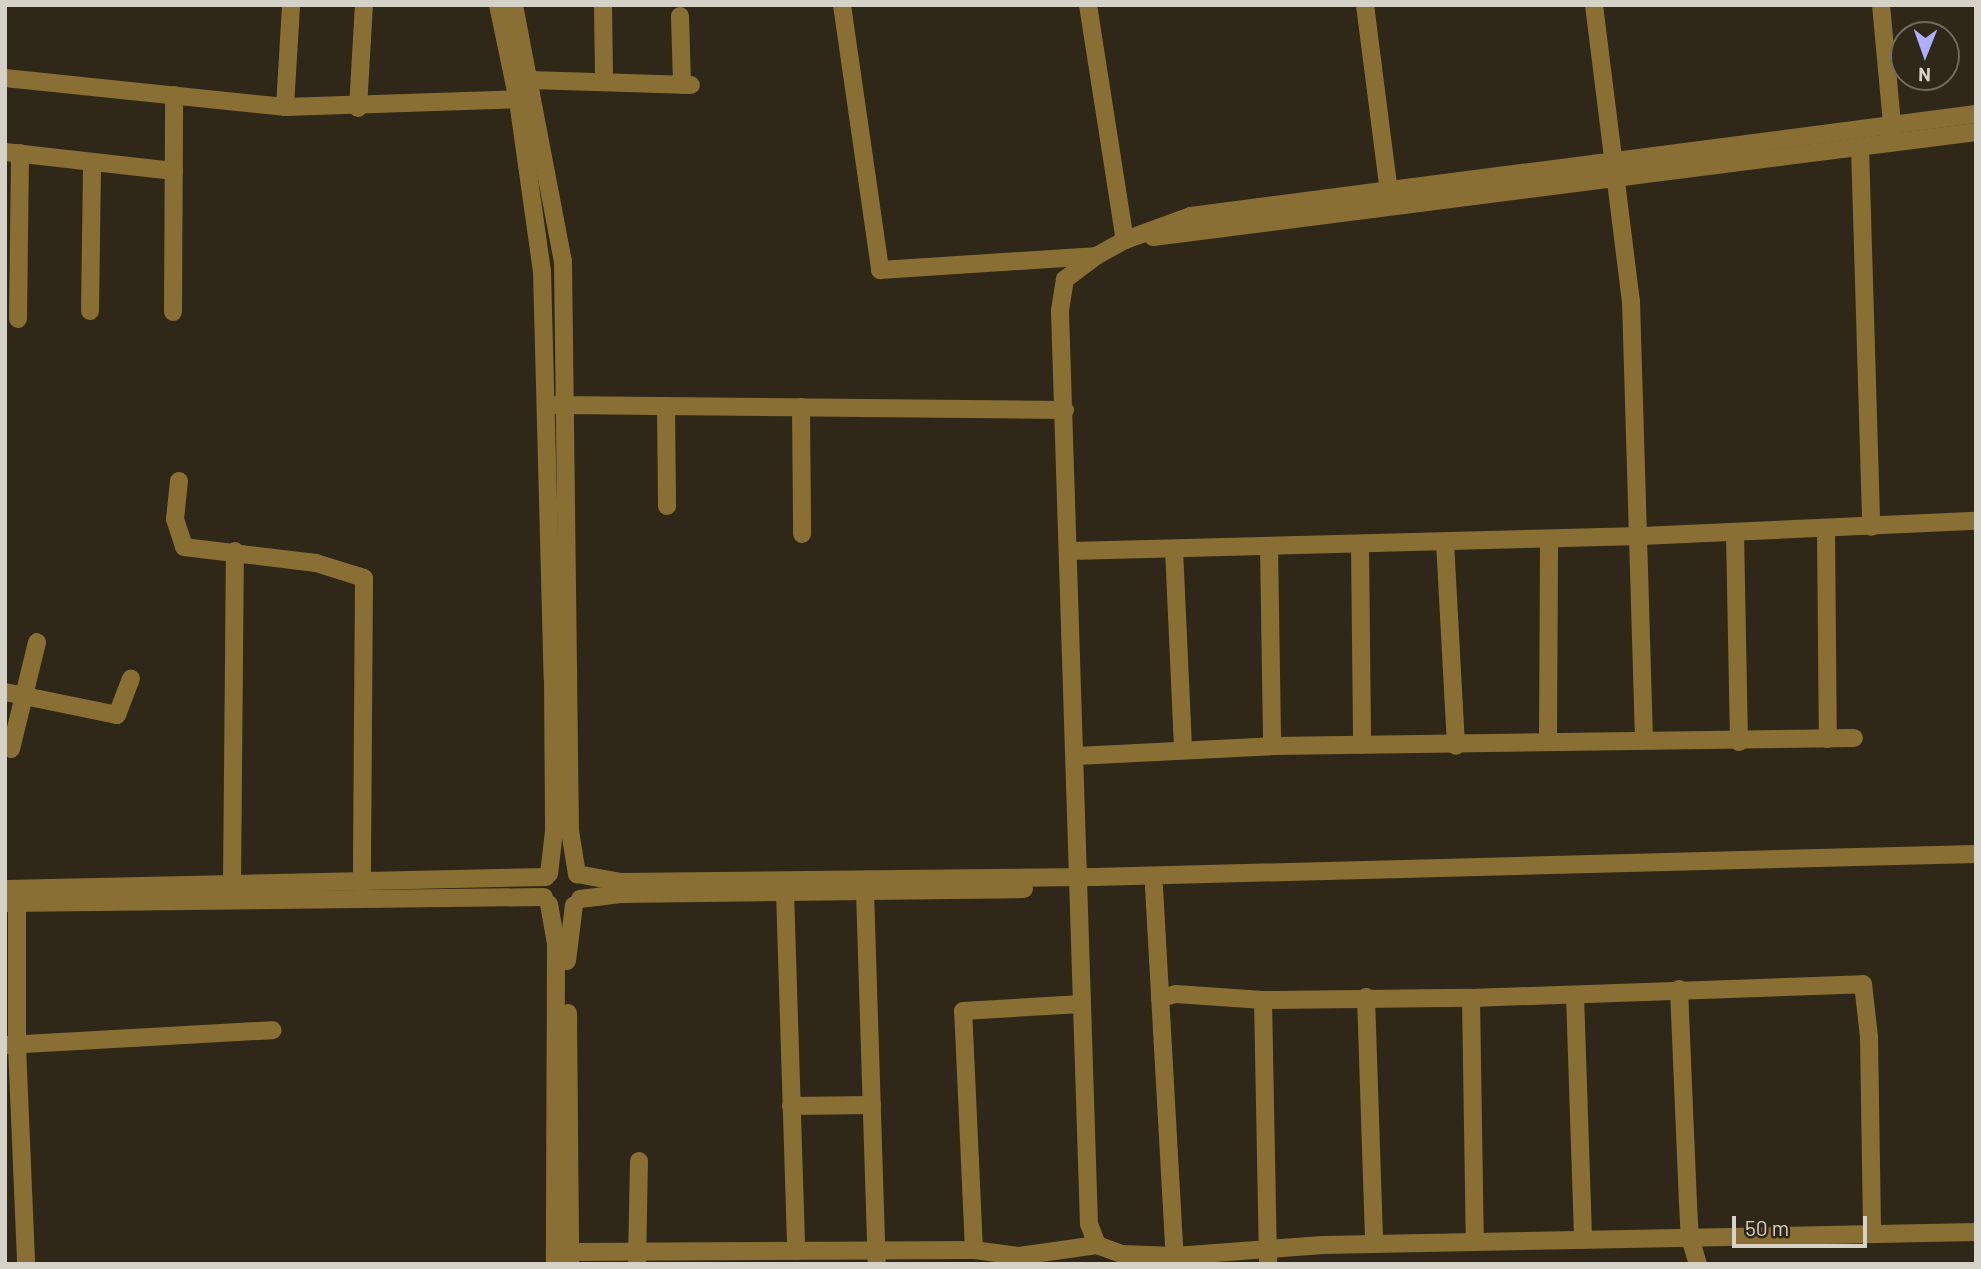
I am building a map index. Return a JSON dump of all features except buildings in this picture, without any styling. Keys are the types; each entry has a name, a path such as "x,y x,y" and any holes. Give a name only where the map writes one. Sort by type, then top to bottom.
{"street":[{"path":"285,107 291,5"},
{"path":"358,108 364,5"},
{"path":"498,5 526,99 563,261 557,405 554,804 547,900 556,942 555,1264"},
{"path":"514,5 530,80 526,99"},
{"path":"603,5 604,81"},
{"path":"842,5 880,270 1096,256"},
{"path":"1088,5 1125,240"},
{"path":"1365,5 1390,199"},
{"path":"1594,5 1612,171 1631,300 1641,536 1644,738"},
{"path":"1881,5 1893,134"},
{"path":"530,80 686,85 680,16"},
{"path":"5,78 285,107 358,108 526,99"},
{"path":"173,312 174,95"},
{"path":"1097,1245 1089,1224 1071,551 1060,313 1065,279 1096,256 1125,240 1192,225 1893,134 1976,114"},
{"path":"1612,171 1860,147 1893,134 1976,132"},
{"path":"1860,147 1871,527"},
{"path":"18,319 13,153 174,171"},
{"path":"90,311 92,162"},
{"path":"557,405 1065,410"},
{"path":"557,405 570,831 577,874 583,887 567,942 570,1258 768,1257 796,1251 877,1257 974,1250 1019,1260 1097,1245 1122,1254 1175,1260 1268,1256 1374,1244 1976,1232"},
{"path":"666,406 667,506"},
{"path":"801,407 802,534"},
{"path":"178,481 175,519 184,547 235,551 316,563 364,578 362,884"},
{"path":"1071,551 1735,533 1976,521"},
{"path":"1826,529 1828,739"},
{"path":"1735,533 1739,742"},
{"path":"1548,741 1549,539"},
{"path":"1445,542 1456,746"},
{"path":"1360,544 1362,745"},
{"path":"1269,546 1272,746"},
{"path":"1174,549 1183,750"},
{"path":"232,886 235,551"},
{"path":"11,749 37,642"},
{"path":"5,692 117,715 131,679"},
{"path":"1077,756 1272,746 1456,746 1644,738 1739,742 1854,738"},
{"path":"9,898 547,900 561,909 577,902 785,892 1976,853"},
{"path":"9,898 232,886 362,884 548,876 563,869 621,882 1078,883 1154,887 1976,865"},
{"path":"1154,887 1175,1260"},
{"path":"864,891 877,1257"},
{"path":"785,892 796,1251"},
{"path":"9,898 11,1045 26,1264"},
{"path":"1160,998 1176,994 1264,1000 1471,998 1863,984 1869,1037 1872,1234"},
{"path":"1679,989 1690,1238 1698,1264"},
{"path":"1575,995 1583,1240"},
{"path":"1366,997 1374,1244"},
{"path":"1471,998 1475,1242"},
{"path":"1264,1000 1268,1256"},
{"path":"974,1250 963,1011 1082,1004"},
{"path":"11,1045 273,1030"},
{"path":"791,1106 872,1105"},
{"path":"637,1258 639,1161"}]}
